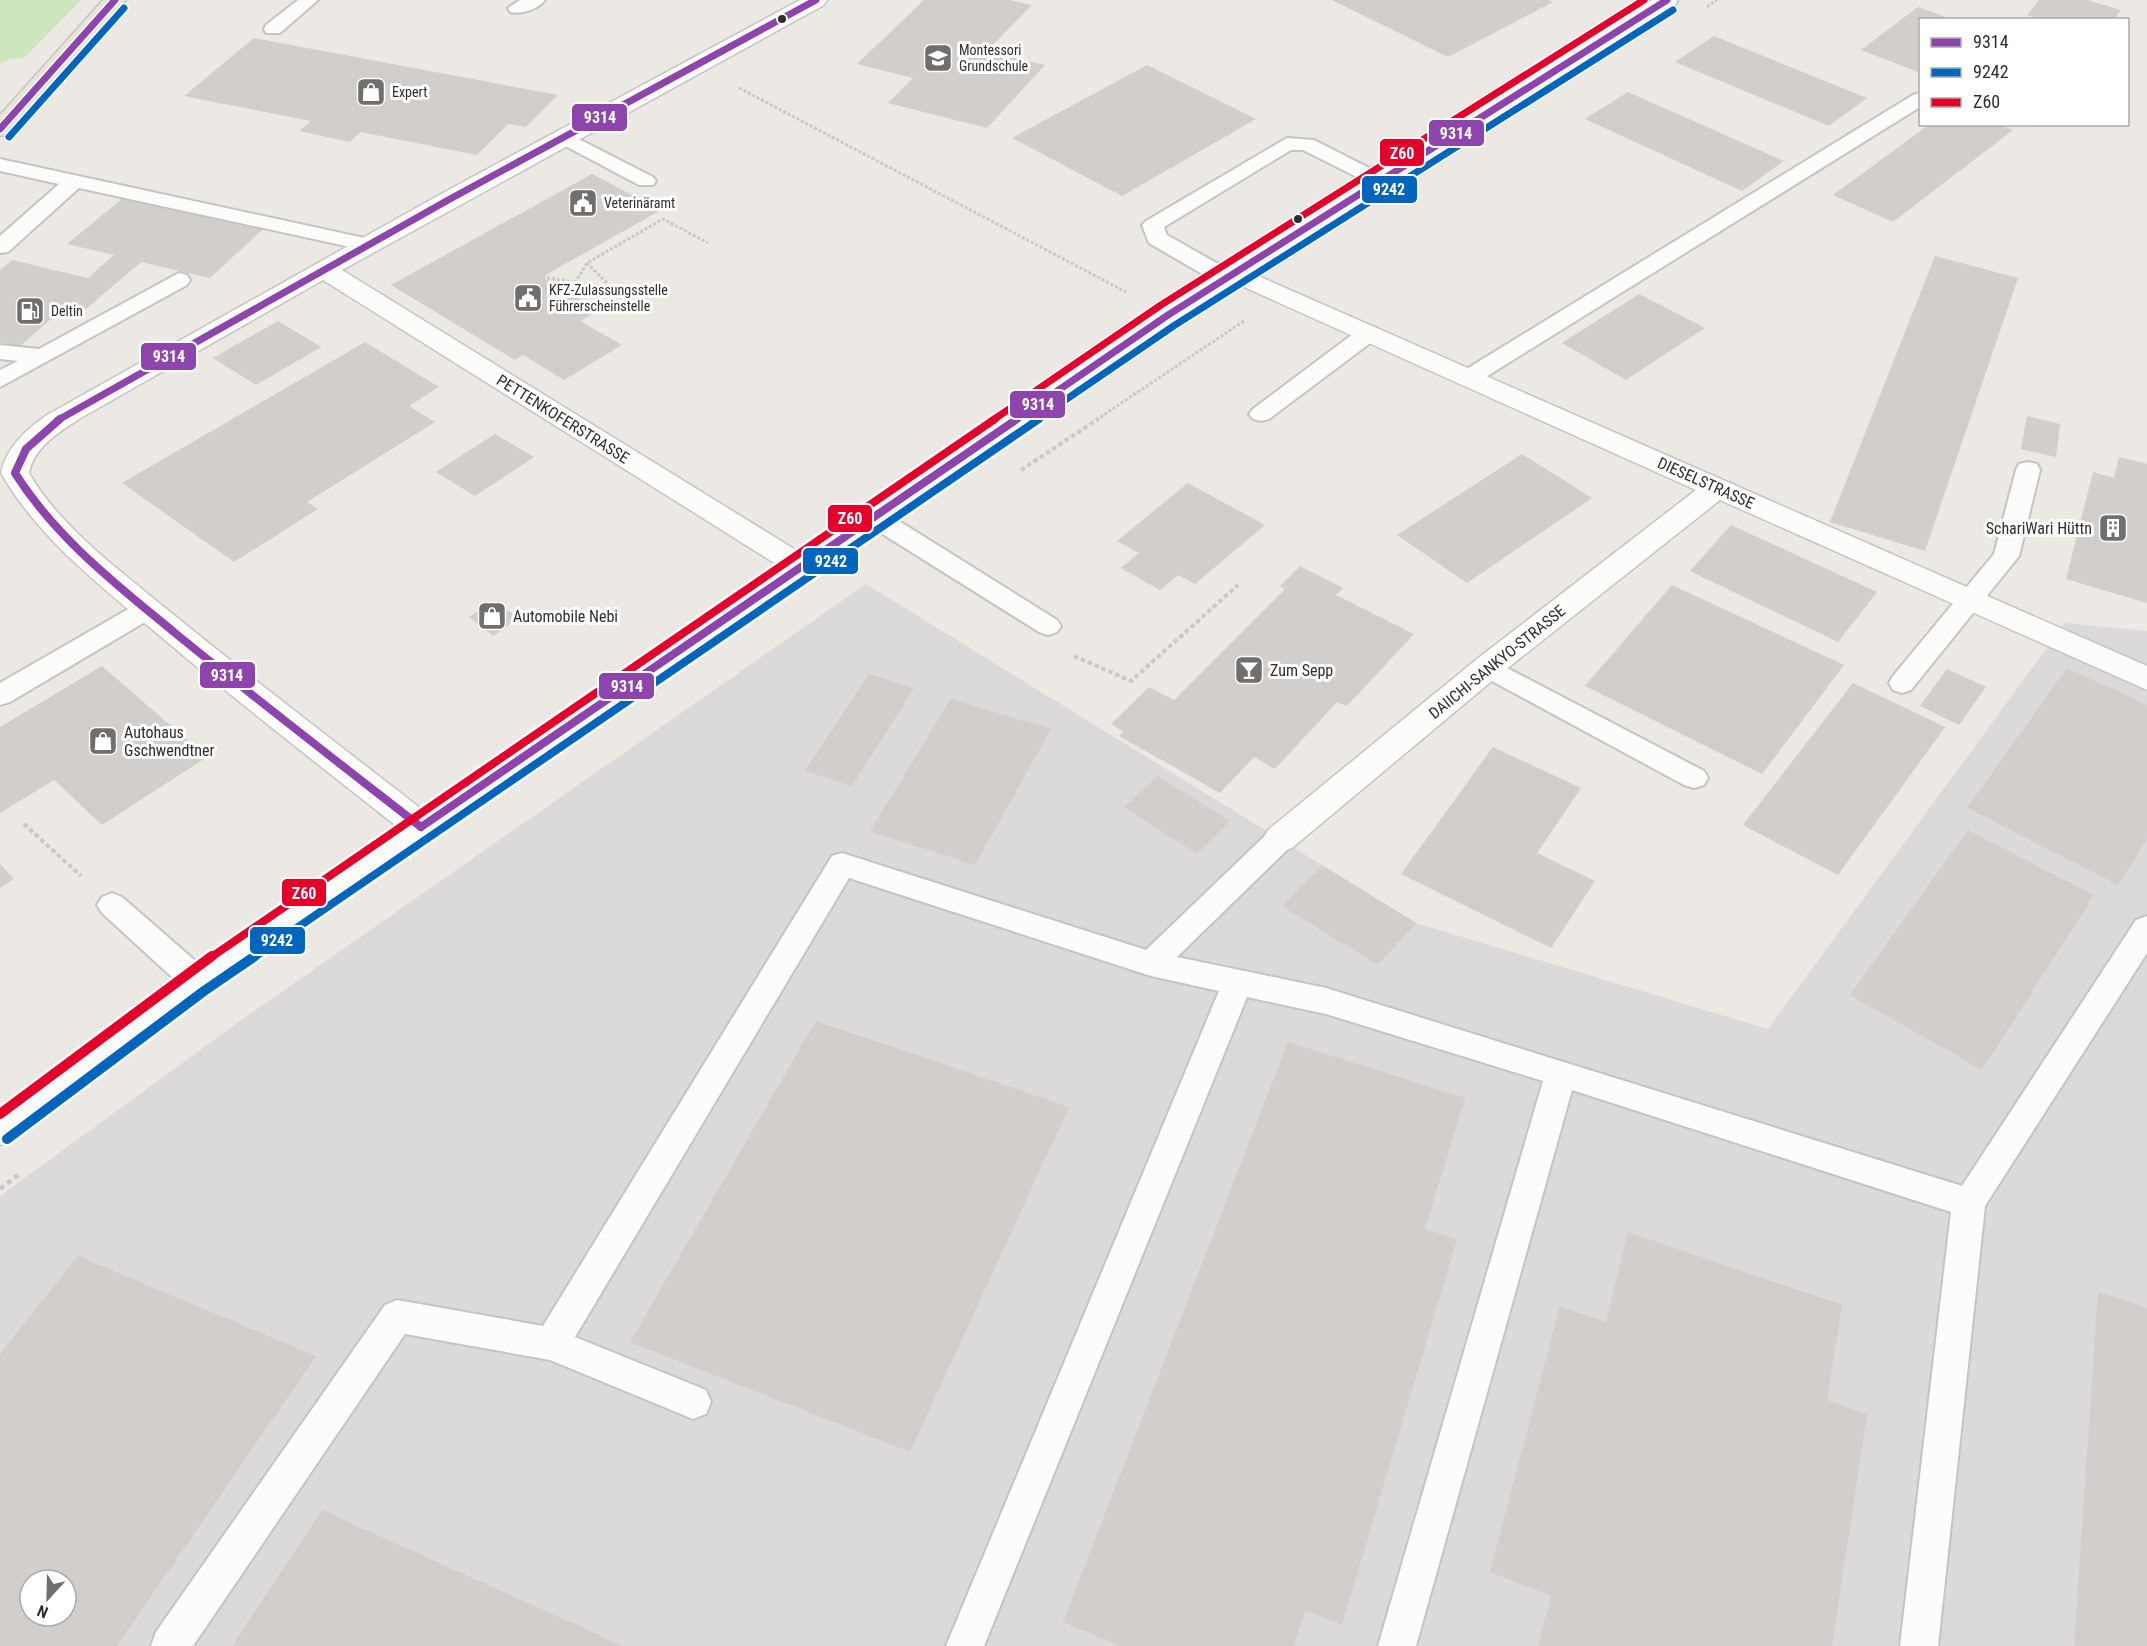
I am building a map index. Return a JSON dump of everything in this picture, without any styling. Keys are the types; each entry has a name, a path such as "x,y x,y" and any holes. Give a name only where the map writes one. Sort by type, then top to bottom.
{"main road":[{"path":"0,129 115,0"}],"street":[{"path":"421,826 146,610 84,555 23,491 15,475 19,459 49,427 75,410 563,137 816,0"},
{"path":"0,1129 197,981 1229,275 1667,0"},
{"name":"PETTENKOFERSTRASSE","path":"324,270 802,567"},
{"name":"DIESELSTRASSE","path":"1229,275 1369,333 2147,679"},
{"name":"DAIICHI-SANKYO-STRASSE","path":"1280,839 1488,667 1717,488"}],"lane":[{"path":"273,29 309,0"},
{"path":"517,8 536,0"},
{"path":"1468,378 1919,100"},
{"path":"563,137 646,181"},
{"path":"1229,275 1157,238 1153,225 1287,144 1307,144 1378,180"},
{"path":"0,165 369,245"},
{"path":"0,247 75,181"},
{"path":"0,380 179,280"},
{"path":"1261,414 1369,333"},
{"path":"0,352 42,356"},
{"path":"1902,683 2006,556 2028,470"},
{"path":"874,517 1048,626"},
{"path":"0,695 146,610"},
{"path":"1488,667 1694,778"},
{"path":"1151,964 1280,839"},
{"path":"551,1344 842,864 1151,964 1326,1001 1969,1203"},
{"path":"112,905 197,981"},
{"path":"1919,1646 1969,1203 2147,928"},
{"path":"965,1646 1237,983"},
{"path":"1397,1646 1561,1073"},
{"path":"170,1646 397,1316 551,1344 693,1402"}],"path":[{"path":"696,66 1134,296"},
{"path":"575,282 587,263 663,219 708,243"},
{"path":"587,263 612,288 623,294"},
{"path":"542,277 612,288"},
{"path":"1048,626 1073,656 1131,681 1238,585"},
{"path":"24,824 112,905"}],"shaded area":[{"path":"866,584 1416,923 1768,1029 2065,623 2147,631 2147,1646 0,1646 0,1196 240,1021"}],"green space":[{"path":"0,0 81,0 24,58 10,59 0,64"}],"building":[{"name":"Montessori Grundschule","path":"924,0 1009,0 1032,5 987,51 1045,65 987,128 888,103 913,78 857,64"},
{"path":"1332,0 1548,0 1553,2 1448,57"},
{"path":"2039,0 2087,0 2121,10 2115,18 2037,18 2027,15"},
{"path":"1918,7 1948,18 1919,18 1918,72 1861,50"},
{"path":"1714,36 1867,98 1829,126 1675,62"},
{"path":"254,38 558,95 526,127 508,124 477,155 360,132 350,142 299,131 311,121 184,96"},
{"path":"1147,65 1256,119 1122,196 1012,138"},
{"path":"1628,92 1784,161 1742,191 1585,119"},
{"path":"1927,126 2004,126 2013,130 1893,222 1833,195"},
{"path":"592,174 661,210 542,277 599,310 580,321 622,345 564,380 523,355 515,360 391,285"},
{"path":"123,198 263,229 210,278 141,262 86,309 67,305 19,347 0,342 0,270 12,260 88,278 114,255 67,244"},
{"path":"1935,256 2018,278 1925,551 1830,522"},
{"path":"1639,294 1705,328 1626,380 1562,343"},
{"path":"278,321 321,347 256,385 213,358"},
{"path":"365,342 439,387 409,406 435,422 307,502 318,509 234,562 122,483"},
{"path":"2027,416 2060,424 2056,457 2021,449"},
{"path":"495,434 534,457 475,496 436,472"},
{"path":"1522,454 1592,498 1467,583 1397,535"},
{"name":"SchariWari Hüttn","path":"2119,457 2147,464 2147,603 2066,579 2093,472 2114,478"},
{"path":"1188,483 1265,525 1195,584 1178,575 1160,590 1121,568 1139,553 1117,541"},
{"path":"1731,525 1877,592 1838,642 1690,571"},
{"path":"1300,566 1343,588 1336,595 1414,634 1347,706 1337,702 1275,769 1254,757 1220,793 1119,736 1124,732 1111,724 1149,687 1174,700 1285,589 1280,586"},
{"path":"1672,585 1844,665 1762,774 1585,686"},
{"path":"494,601 519,618 493,636 469,617"},
{"path":"102,666 207,757 102,825 54,780 0,813 0,727"},
{"path":"2067,668 2147,705 2147,839 2118,885 1967,808"},
{"path":"1947,669 1986,687 1959,725 1920,706"},
{"path":"869,674 914,688 852,786 805,771"},
{"path":"1853,683 1945,727 1838,875 1743,825"},
{"path":"951,699 1051,729 975,865 870,831"},
{"path":"1493,747 1581,788 1537,853 1595,881 1551,948 1401,874"},
{"path":"1158,776 1230,821 1197,854 1124,807"},
{"path":"1968,830 2094,895 1982,1070 1850,995"},
{"path":"0,864 14,879 0,888"},
{"path":"1322,865 1416,923 1378,965 1282,906"},
{"path":"816,1021 1069,1107 910,1452 630,1342"},
{"path":"1288,1042 1465,1098 1425,1229 1457,1239 1342,1625 1305,1610 1294,1646 1121,1646 1063,1622"},
{"path":"1628,1232 1842,1305 1827,1400 1867,1414 1832,1646 1538,1646 1551,1596 1490,1572 1560,1306 1606,1322"},
{"path":"78,1256 316,1356 117,1646 0,1646 0,1354"},
{"path":"2098,1292 2147,1308 2147,1646 2074,1646"},
{"path":"322,1510 623,1646 232,1646"}],"transit line":[{"name":"9314","path":"0,129 115,0"},
{"name":"9314","path":"421,827 225,674 81,553 62,535 29,495 15,473 19,460 34,438 44,429 91,400 450,199 816,0"},
{"name":"Z60","path":"0,1114 190,971 1161,305 1644,0"},
{"name":"9314","path":"421,827 1168,315 1667,0"},
{"name":"9242","path":"9,137 124,8"},
{"name":"9242","path":"7,1139 204,991 1175,325 1673,10"}],"place":[{"name":"Montessori Grundschule","path":"938,58"},
{"name":"Expert","path":"371,92"},
{"name":"Veterinäramt","path":"583,203"},
{"name":"KFZ-Zulassungsstelle Führerscheinstelle","path":"528,298"},
{"name":"Deltin","path":"30,311"},
{"name":"SchariWari Hüttn","path":"2113,528"},
{"name":"Automobile Nebi","path":"492,616"},
{"name":"Zum Sepp","path":"1249,670"},
{"name":"Autohaus Gschwendtner","path":"103,741"}]}
